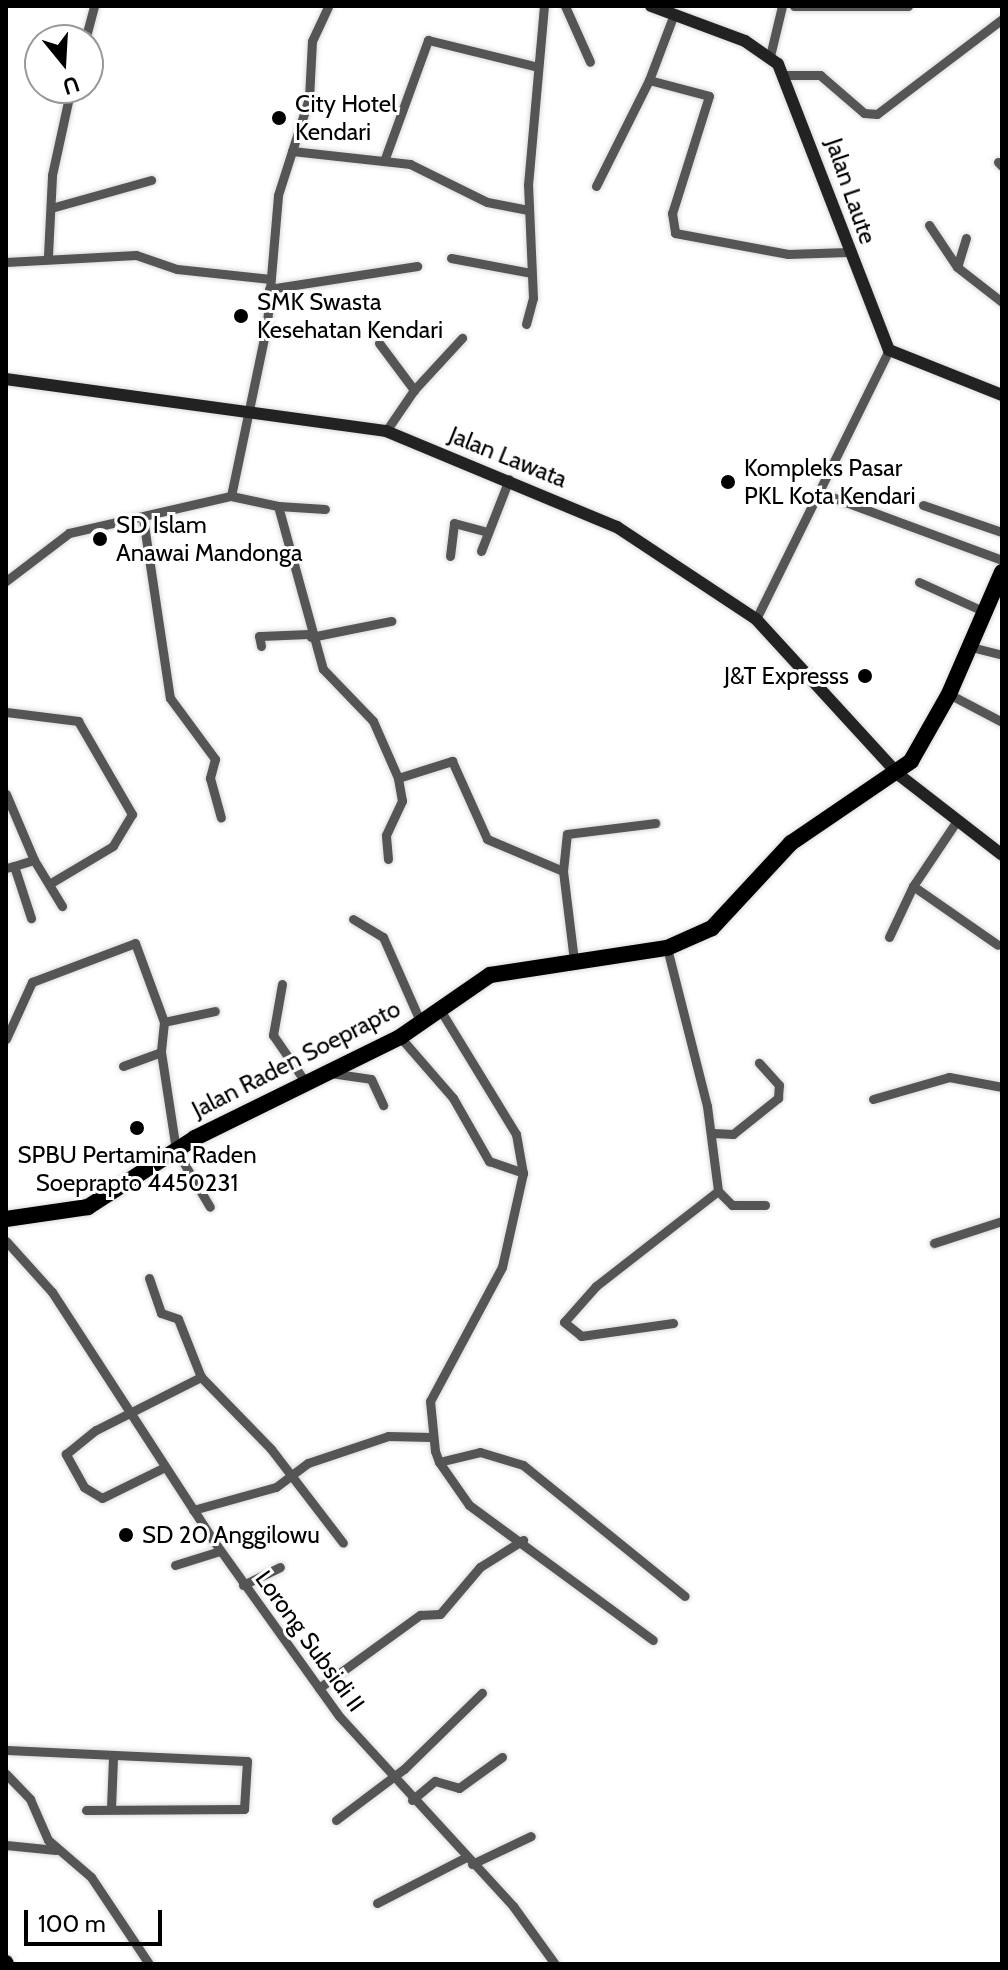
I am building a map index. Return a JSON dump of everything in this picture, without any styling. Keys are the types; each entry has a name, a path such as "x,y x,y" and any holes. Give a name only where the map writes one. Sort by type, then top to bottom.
{"highway":[{"name":"Jalan Raden Soeprapto","path":"6,1219 88,1207 176,1150 400,1037 490,975 667,948 712,928 791,843 899,775 949,694 1002,572"}],"street":[{"path":"231,496 270,284 278,195 309,98 312,41 328,6"},
{"path":"526,324 531,273 528,210 544,6"},
{"path":"565,6 590,62"},
{"name":"Jalan Laute","path":"651,6 770,56 786,75 848,252 889,350"},
{"path":"770,56 782,6"},
{"path":"794,6 908,6"},
{"path":"596,186 649,80 674,14"},
{"path":"786,75 820,75 864,113 877,114 1002,19"},
{"path":"384,161 428,40 538,67"},
{"path":"649,80 709,96 672,213 675,233 788,254 848,252"},
{"path":"48,255 51,208 68,104"},
{"path":"292,151 410,164 487,202 528,210"},
{"path":"51,208 151,180"},
{"path":"929,225 957,267 1002,302"},
{"path":"957,267 966,238"},
{"path":"6,262 48,255 136,255 177,269 270,284 417,266"},
{"path":"451,258 531,273"},
{"path":"386,431 414,390 462,338"},
{"path":"379,343 414,390"},
{"path":"756,619 821,493 889,350 1002,395"},
{"name":"Jalan Lawata","path":"6,379 246,407 386,431 509,479 617,527 756,619 899,775 1002,855"},
{"path":"481,551 484,531 509,479"},
{"path":"821,493 1002,560"},
{"path":"6,581 60,536 231,496 278,506 325,509"},
{"path":"923,505 1002,532"},
{"path":"278,506 311,636 329,679 381,733 398,778 402,801 386,835 388,859"},
{"path":"143,518 170,698 215,759 210,778 221,818"},
{"path":"450,556 454,523 484,531"},
{"path":"919,582 985,612"},
{"path":"261,646 259,636 311,636 391,621"},
{"path":"971,647 1002,655"},
{"path":"949,694 1002,722"},
{"path":"6,712 78,721 132,814 113,846 49,884"},
{"path":"398,778 452,761 487,839 563,871"},
{"path":"6,794 34,860 62,906"},
{"path":"889,937 913,886 956,822"},
{"path":"574,960 563,871 567,834 655,823"},
{"path":"31,918 10,867 34,860"},
{"path":"913,886 998,945"},
{"path":"353,919 383,937 420,1021"},
{"path":"6,1039 32,982 135,943 164,1022 161,1052 176,1150 210,1207"},
{"path":"667,948 713,1133 718,1191 732,1205 765,1205"},
{"path":"282,984 273,1035 306,1083"},
{"path":"439,1008 516,1134 523,1173 502,1267 430,1401 431,1437 439,1462 469,1505 523,1540 653,1640"},
{"path":"164,1022 215,1011"},
{"path":"400,1037 453,1098 489,1161 523,1173"},
{"path":"123,1066 161,1052"},
{"path":"713,1133 733,1134 778,1098 779,1085 759,1063"},
{"path":"330,1073 371,1079 383,1105"},
{"path":"873,1099 949,1077 1002,1087"},
{"path":"673,1323 596,1337 574,1335 564,1322 596,1286 718,1191"},
{"path":"934,1243 1002,1221"},
{"name":"Lorong Subsidi II","path":"6,1241 52,1292 220,1551 319,1688 390,1777 469,1861 555,1964"},
{"path":"149,1278 161,1313 178,1319 201,1377 292,1476 343,1543"},
{"path":"165,1467 102,1498 84,1487 66,1454 130,1413 201,1377"},
{"path":"193,1510 292,1476 388,1436 431,1437"},
{"path":"439,1462 480,1452 509,1457 685,1596"},
{"path":"319,1688 420,1615 440,1614 480,1567 523,1540"},
{"path":"175,1565 220,1551"},
{"path":"243,1585 280,1567"},
{"path":"336,1820 390,1777 482,1693"},
{"path":"6,1750 113,1759 243,1758 246,1807 86,1810"},
{"path":"412,1800 435,1781 459,1788 502,1757"},
{"path":"111,1808 113,1759"},
{"path":"6,1774 28,1795 56,1850 91,1877 149,1964"},
{"path":"377,1903 531,1836"},
{"path":"6,1845 56,1850"}],"place":[{"name":"City Hotel Kendari","path":"279,118"},
{"name":"SMK Swasta Kesehatan Kendari","path":"241,316"},
{"name":"Kompleks Pasar PKL Kota Kendari","path":"728,482"},
{"name":"SD Islam Anawai Mandonga","path":"100,539"},
{"name":"J&T Expresss","path":"865,676"},
{"name":"SPBU Pertamina Raden Soeprapto 4450231","path":"137,1128"},
{"name":"SD 20 Anggilowu","path":"126,1535"}]}
